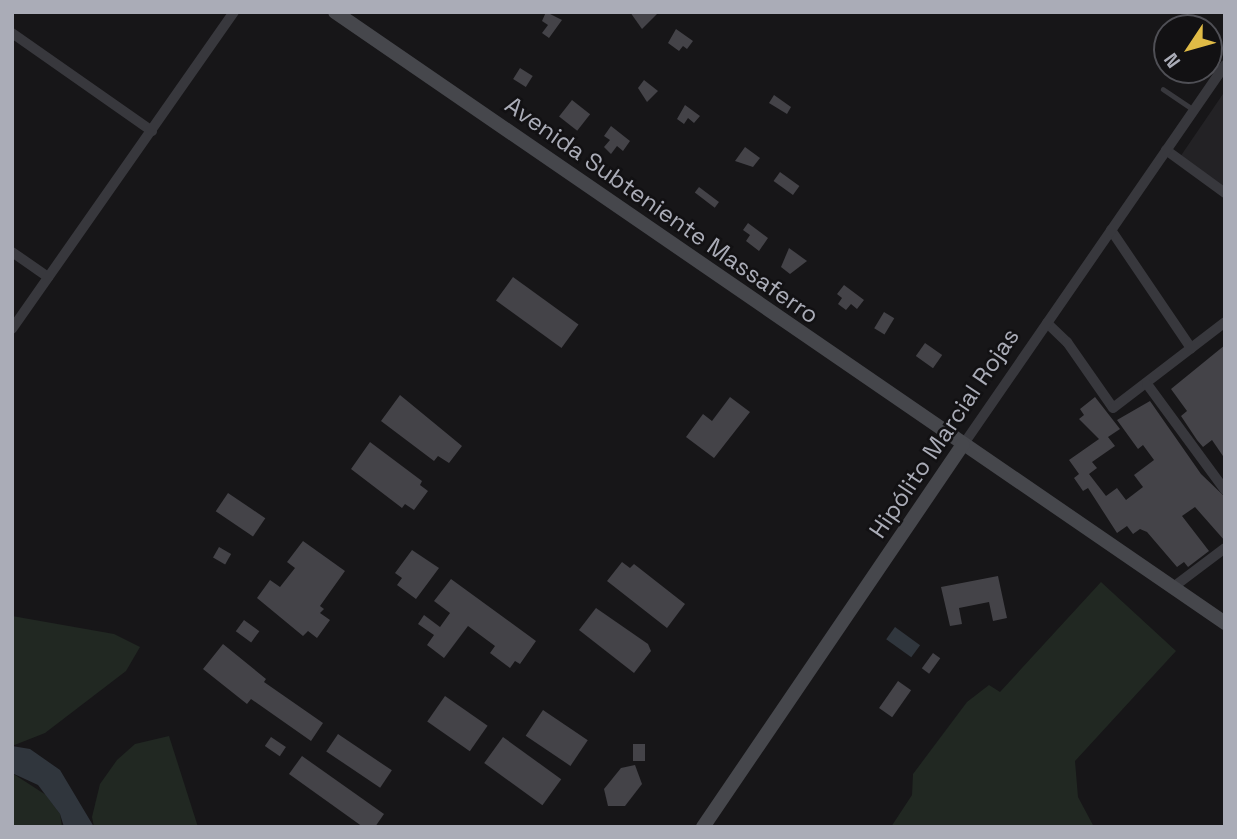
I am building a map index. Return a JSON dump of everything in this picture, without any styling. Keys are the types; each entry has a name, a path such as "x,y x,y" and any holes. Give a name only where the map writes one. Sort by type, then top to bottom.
{"main road":[{"name":"Avenida Subteniente Massaferro","path":"335,12 1225,623"},
{"name":"Hipólito Marcial Rojas","path":"703,827 963,445"}],"street":[{"path":"12,329 234,12"},
{"path":"12,33 152,131"},
{"name":"Hipólito Marcial Rojas","path":"963,445 1225,65"},
{"path":"1166,150 1225,193"},
{"path":"1111,230 1191,348"},
{"path":"12,252 48,277"},
{"path":"1047,323 1067,342 1113,408 1225,322"},
{"path":"1147,384 1225,490"},
{"path":"1172,587 1225,548"}],"lane":[{"path":"1163,89 1194,109"}],"shaded area":[{"path":"1225,91 1225,189 1180,157"},
{"path":"1101,582 1176,651 1075,761 1078,797 1094,827 891,827 912,795 913,774 967,702 989,685 1000,692"},
{"path":"12,616 114,634 140,647 126,671 45,733 12,746"},
{"path":"895,627 920,645 911,657 886,639"},
{"path":"169,736 198,827 94,827 92,817 100,784 117,760 135,744"},
{"path":"12,746 30,749 60,770 94,827 64,827 60,814 38,785 12,773"},
{"path":"12,773 46,795 60,814 62,827 12,827"}],"building":[{"path":"546,12 562,20 549,38 542,33 548,25 542,21"},
{"path":"630,12 659,12 642,29"},
{"path":"676,29 693,41 687,49 683,46 679,51 668,43"},
{"path":"520,68 533,76 526,87 513,79"},
{"path":"644,80 658,91 647,102 638,88"},
{"path":"774,95 791,107 787,114 769,103"},
{"path":"572,100 590,114 577,131 559,117"},
{"path":"685,105 700,116 694,123 688,118 684,124 677,119"},
{"path":"611,126 630,141 623,151 617,146 611,154 604,147 610,140 604,136"},
{"path":"745,147 760,158 753,167 735,161"},
{"path":"780,172 799,186 793,195 774,181"},
{"path":"699,187 719,202 715,208 695,193"},
{"path":"748,223 768,238 759,251 746,241 750,235 743,230"},
{"path":"789,248 807,261 790,274 781,267"},
{"path":"513,277 579,325 561,348 496,300"},
{"path":"844,285 864,300 857,309 851,304 846,310 838,304 842,298 837,294"},
{"path":"884,312 894,318 885,334 874,328"},
{"path":"925,343 942,355 933,368 916,356"},
{"path":"1225,345 1225,459 1212,440 1203,447 1197,440 1181,416 1187,411 1171,389"},
{"path":"400,395 462,446 449,463 438,456 434,461 381,421"},
{"path":"730,397 750,412 714,458 686,437 703,414 712,421"},
{"path":"1095,397 1120,429 1108,437 1115,446 1092,462 1097,468 1089,474 1106,496 1117,488 1126,500 1143,487 1134,475 1154,460 1143,445 1138,449 1117,420 1150,401 1201,474 1225,497 1225,541 1195,507 1182,516 1209,551 1188,567 1184,562 1177,567 1147,532 1140,529 1133,534 1127,526 1117,533 1088,488 1083,491 1074,478 1079,474 1069,460 1099,439 1079,419 1084,415 1080,409"},
{"path":"370,442 422,481 420,485 428,491 414,510 405,504 402,508 351,469"},
{"path":"228,493 265,518 253,536 216,511"},
{"path":"303,541 345,571 320,606 324,609 320,613 330,620 317,638 308,631 303,636 257,598 270,580 280,587 295,568 287,562"},
{"path":"219,547 231,554 225,564 213,557"},
{"path":"412,550 439,568 416,599 397,585 402,578 395,573"},
{"path":"622,562 630,568 634,564 685,604 667,628 607,581"},
{"path":"998,576 1007,618 993,621 989,602 959,608 962,624 950,626 941,587"},
{"path":"451,579 536,641 520,664 515,661 510,668 490,653 495,646 468,626 444,658 427,645 434,635 418,624 424,615 440,627 450,613 434,601"},
{"path":"596,608 648,644 651,651 634,673 579,630"},
{"path":"244,620 259,631 251,642 236,631"},
{"path":"223,644 266,679 264,682 323,723 311,741 251,699 247,704 203,669"},
{"path":"933,653 940,658 929,674 922,668"},
{"path":"898,681 911,690 892,717 879,708"},
{"path":"445,696 488,726 470,751 427,721"},
{"path":"543,710 588,740 570,766 526,736"},
{"path":"338,734 392,770 380,788 326,751"},
{"path":"271,737 286,747 280,756 265,746"},
{"path":"503,737 561,779 542,805 484,763"},
{"path":"633,744 645,744 645,761 633,761"},
{"path":"302,756 384,814 375,827 363,827 289,774"},
{"path":"635,765 642,784 625,806 608,806 604,789 621,768"}]}
